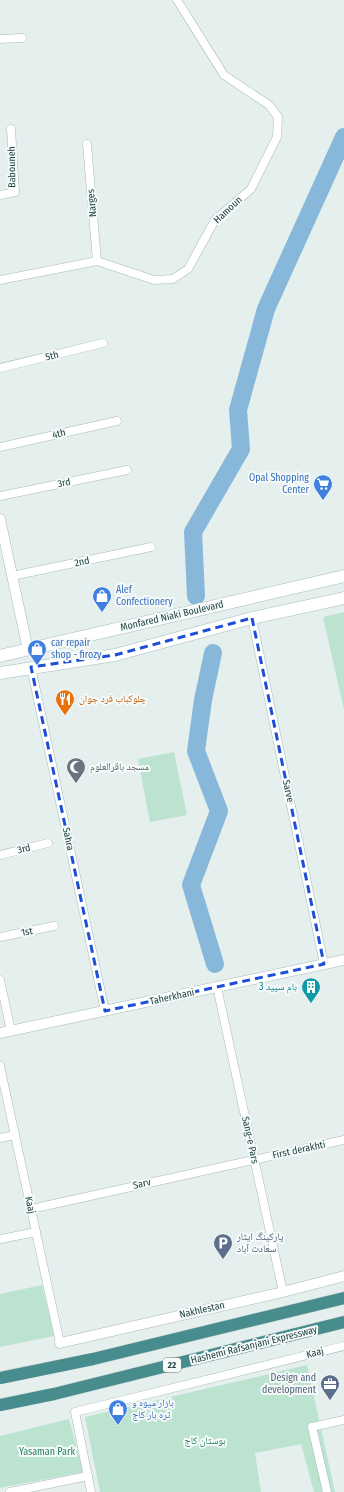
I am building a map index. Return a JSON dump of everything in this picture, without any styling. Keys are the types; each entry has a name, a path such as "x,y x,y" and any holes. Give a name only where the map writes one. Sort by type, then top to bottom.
{"highway":[{"name":"22","path":"0,1378 131,1350 344,1298"},
{"name":"Hashemi Rafsanjani Expressway","path":"0,1405 54,1394 344,1322"},
{"path":"0,1371 50,1367"},
{"path":"0,1412 54,1394"}],"main road":[{"name":"Monfared Niaki Boulevard","path":"0,656 344,576"},
{"path":"0,673 115,655 252,618 344,598"},
{"path":"201,609 214,612 217,618 216,623 209,630"},
{"path":"0,680 28,668"}],"street":[{"name":"Hamoun","path":"0,280 97,262 154,280 173,278 188,269 215,220 251,189 277,137 278,117 269,105 224,75 177,0"},
{"path":"0,39 22,38"},
{"name":"Babouneh","path":"0,195 15,192 11,129"},
{"name":"Narges","path":"87,144 97,262"},
{"name":"5th","path":"0,368 103,343"},
{"name":"4th","path":"0,447 117,421"},
{"name":"3rd","path":"0,496 127,470"},
{"path":"0,519 28,650"},
{"name":"2nd","path":"12,576 151,547"},
{"name":"Sarve","path":"252,618 324,964"},
{"name":"Sahra","path":"28,668 105,1011"},
{"name":"3rd","path":"0,855 48,843"},
{"name":"1st","path":"0,937 54,926"},
{"name":"Taherkhani","path":"0,1033 344,960"},
{"path":"0,980 11,1031"},
{"name":"Sang-e Pars","path":"217,987 283,1292"},
{"name":"Kaaj","path":"0,1066 60,1343"},
{"path":"0,1138 15,1135"},
{"name":"First derakhti","path":"254,1159 344,1140"},
{"name":"Sarv","path":"31,1209 254,1159"},
{"path":"0,1239 36,1232"},
{"name":"Nakhlestan","path":"60,1343 283,1292 344,1276"},
{"path":"91,1492 76,1412 344,1346"},
{"path":"327,1492 312,1427 344,1420"},
{"path":"10,1492 88,1476"}],"highlighted area":[{"path":"252,618 324,964 105,1011 31,667 115,655"}],"green space":[{"path":"344,612 344,710 323,617"},
{"path":"174,752 187,815 150,822 138,759"},
{"path":"42,1285 54,1336 0,1347 0,1294"},
{"name":"بوستان کاج","path":"307,1365 335,1492 314,1492 301,1444 255,1453 261,1492 100,1492 85,1417"},
{"name":"Yasaman Park","path":"69,1419 83,1472 0,1488 0,1436"}],"waterway":[{"path":"196,596 193,532 241,449 238,410 266,309 344,137"},
{"path":"213,653 203,700 196,751 219,811 191,885 215,964"}],"place":[{"name":"Opal Shopping Center","path":"323,501"},
{"name":"Alef Confectionery","path":"102,613"},
{"name":"car repair shop - firozy","path":"37,666"},
{"name":"چلوکباب فرد جوان","path":"65,716"},
{"name":"مسجد باقرالعلوم","path":"76,784"},
{"name":"بام سپید 3","path":"311,1004"},
{"name":"پارکینگ ایثار سعادت آباد","path":"223,1260"},
{"name":"Design and development","path":"330,1401"},
{"name":"بازار میوه و تره بار کاج","path":"118,1426"}]}
